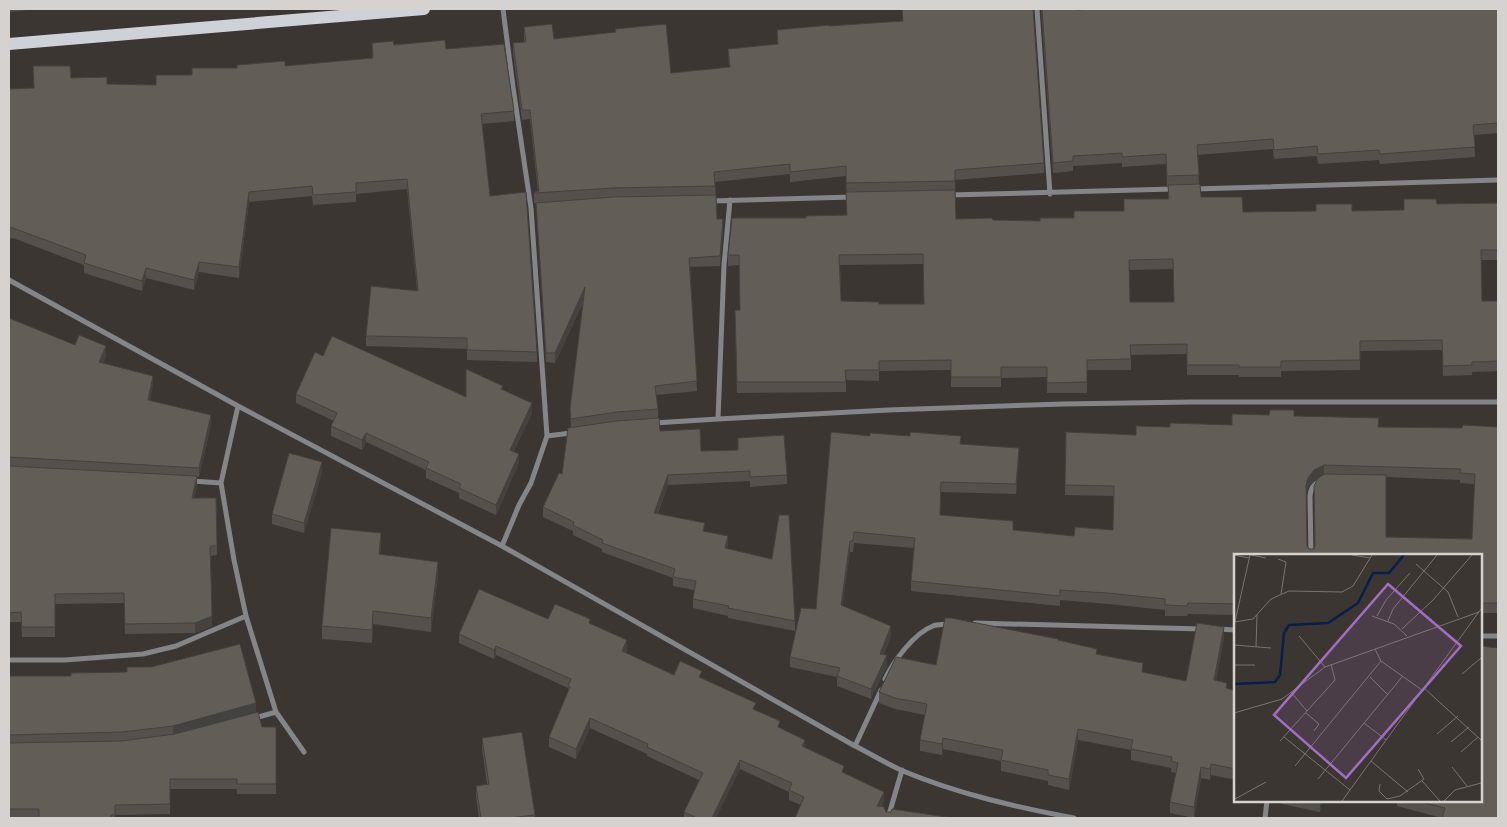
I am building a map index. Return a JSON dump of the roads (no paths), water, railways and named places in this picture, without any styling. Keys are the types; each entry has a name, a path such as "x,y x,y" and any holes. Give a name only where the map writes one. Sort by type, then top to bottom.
{"main road":[{"path":"9,44 424,9"}],"street":[{"path":"502,546 519,505 531,483 547,436 531,208 503,9"},
{"path":"1037,9 1050,194"},
{"path":"1186,189 1498,180"},
{"path":"945,196 1176,189"},
{"path":"700,201 858,197"},
{"path":"718,419 724,265 730,200"},
{"path":"531,208 540,207"},
{"path":"9,280 238,406 502,546 855,746 902,770 950,788 1005,804 1074,818"},
{"path":"645,424 888,410 1192,402 1498,402"},
{"path":"238,406 221,483 234,560 246,616 276,712 304,752"},
{"path":"547,436 574,433"},
{"path":"182,480 221,483"},
{"path":"1311,554 1311,489 1315,484 1324,480"},
{"path":"9,660 65,660 143,654 176,646 246,616"},
{"path":"970,623 1234,630"},
{"path":"855,746 890,670 903,651 919,635 933,626 951,624"},
{"path":"1482,636 1498,636"},
{"path":"248,720 276,712"},
{"path":"888,818 902,770"},
{"path":"1265,818 1267,802"}]}
